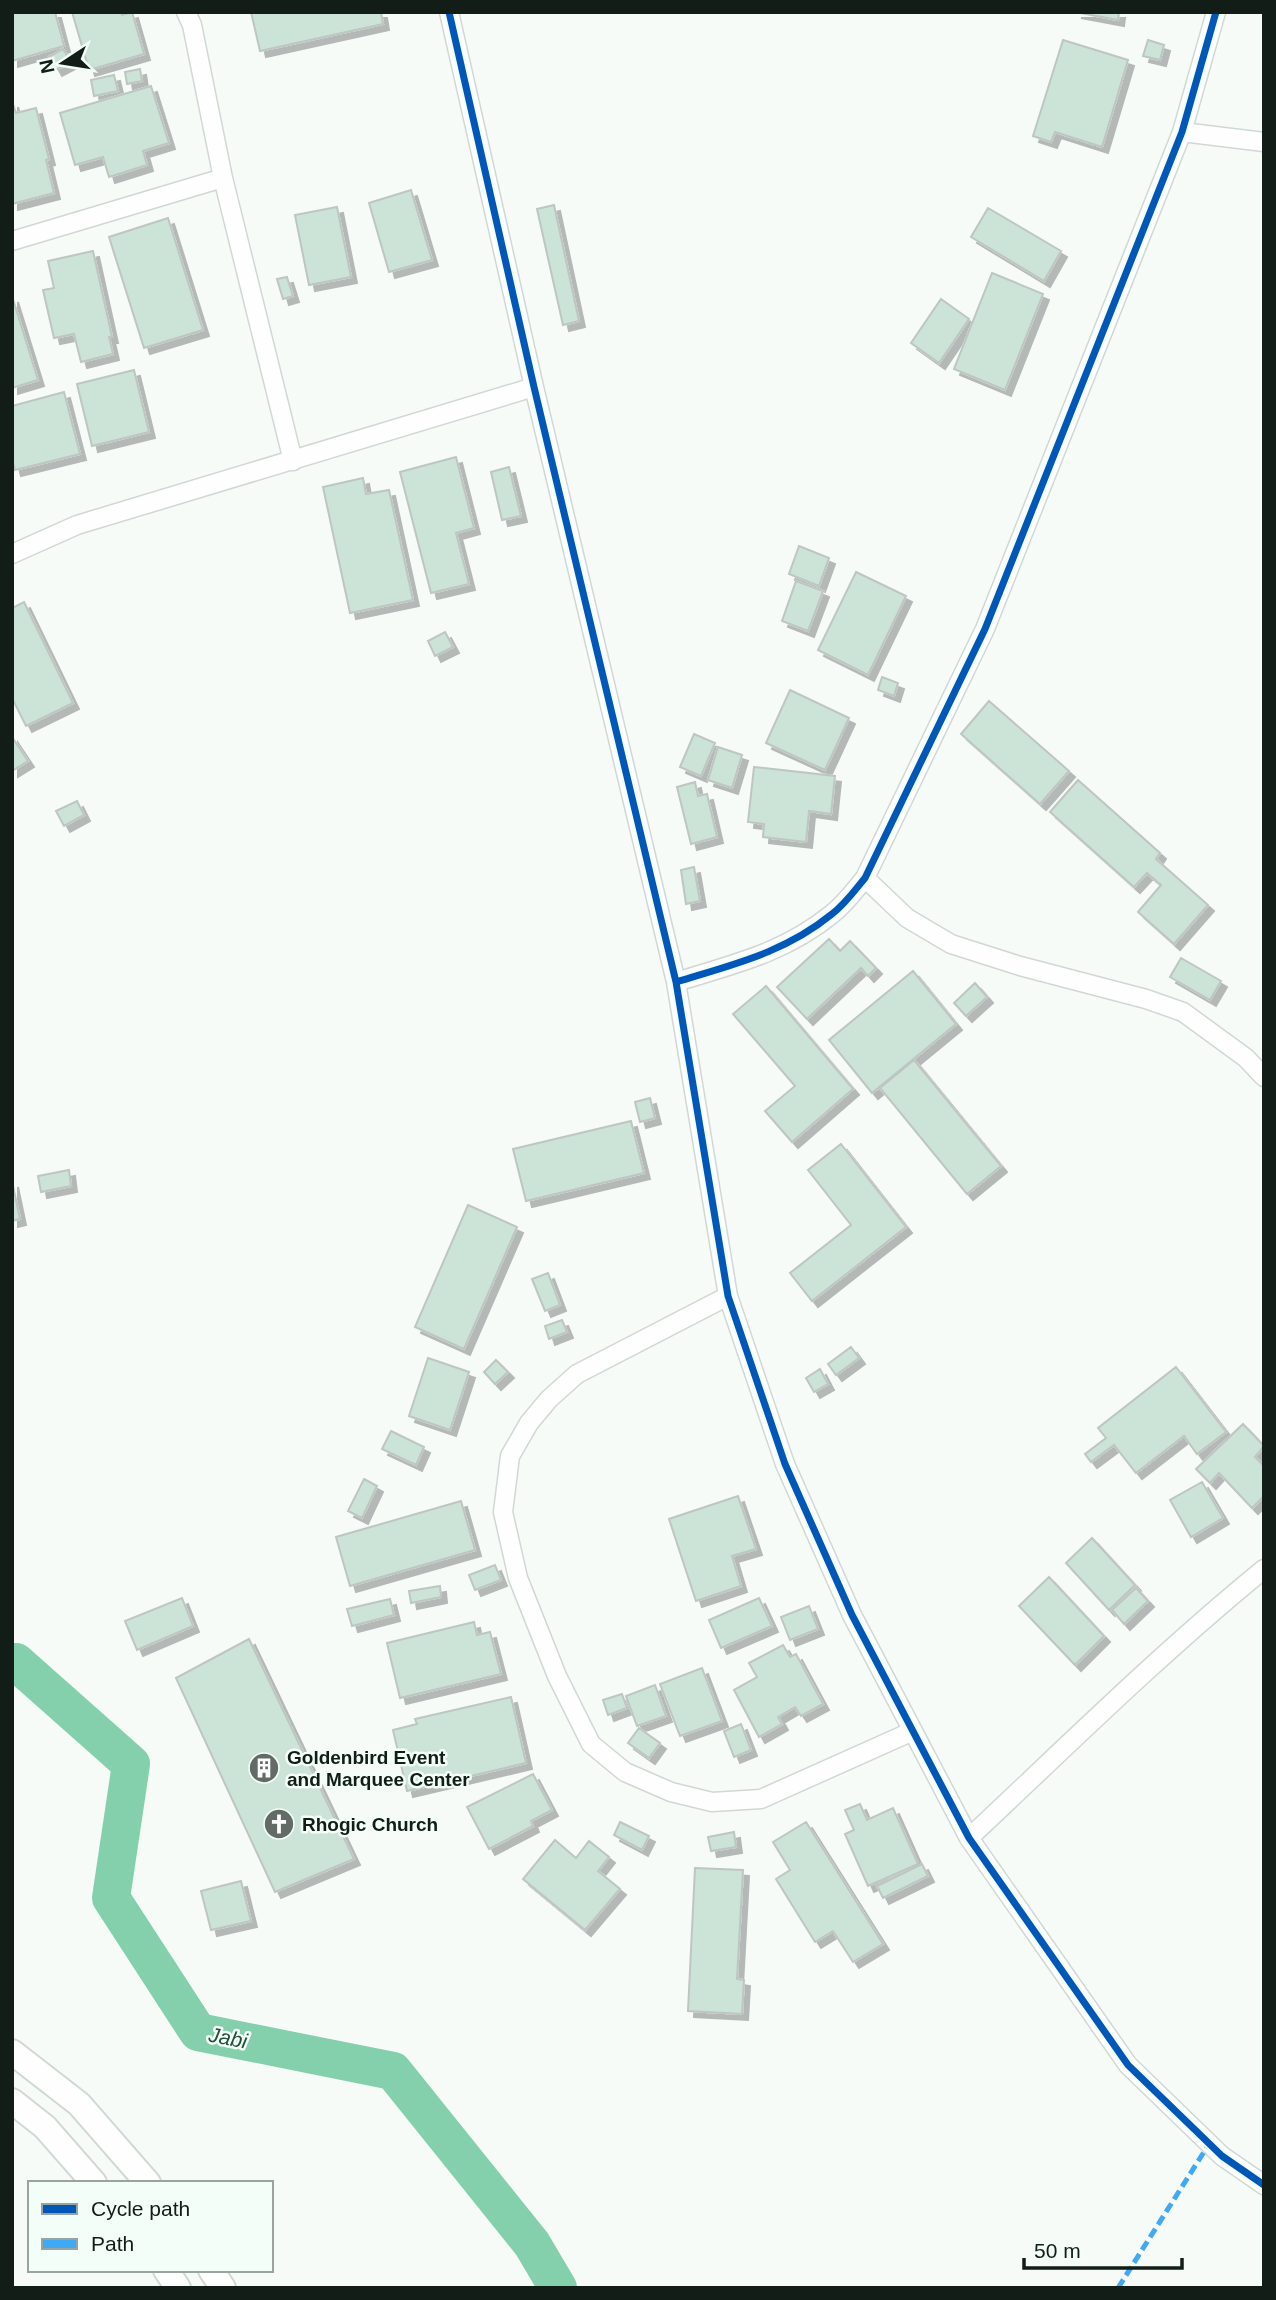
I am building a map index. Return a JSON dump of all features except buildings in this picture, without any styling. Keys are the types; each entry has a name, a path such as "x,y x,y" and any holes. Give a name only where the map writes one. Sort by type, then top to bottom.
{"street":[{"path":"186,12 192,25 223,178 293,461"},
{"path":"449,12 534,387 676,982 729,1296 785,1464 852,1615 969,1839 1128,2066 1222,2156 1264,2185"},
{"path":"676,982 766,955 798,939 835,913 865,878 985,629 1182,132 1216,12"},
{"path":"1182,132 1264,142"},
{"path":"12,241 223,178"},
{"path":"12,554 77,525 534,387"},
{"path":"865,878 906,918 951,944 1183,1012 1246,1058 1264,1077"},
{"path":"729,1296 577,1374 549,1399 529,1423 510,1455 503,1512 518,1578 557,1676 591,1744 625,1772 671,1791 712,1802 761,1799 913,1731"},
{"path":"969,1839 1129,1687 1264,1569"},
{"path":"12,2052 79,2104 146,2181"},
{"path":"12,2101 45,2127 92,2181"},
{"path":"167,2272 178,2288"},
{"path":"212,2272 223,2288"}],"waterway":[{"name":"Jabi","path":"12,1662 16,1662 131,1764 111,1898 198,2032 393,2071 532,2244 558,2288"}],"marked path":[{"path":"1118,2288 1209,2144"}],"cycle path":[{"path":"449,12 534,387 676,982 728,1296 785,1464 852,1615 969,1838 1128,2065 1222,2156 1264,2185"},
{"path":"676,982 758,956 796,939 837,910 865,878 985,629 1182,132 1216,12"}],"place":[{"name":"Goldenbird Event and Marquee Center","path":"264,1768"},
{"name":"Rhogic Church","path":"279,1824"}]}
